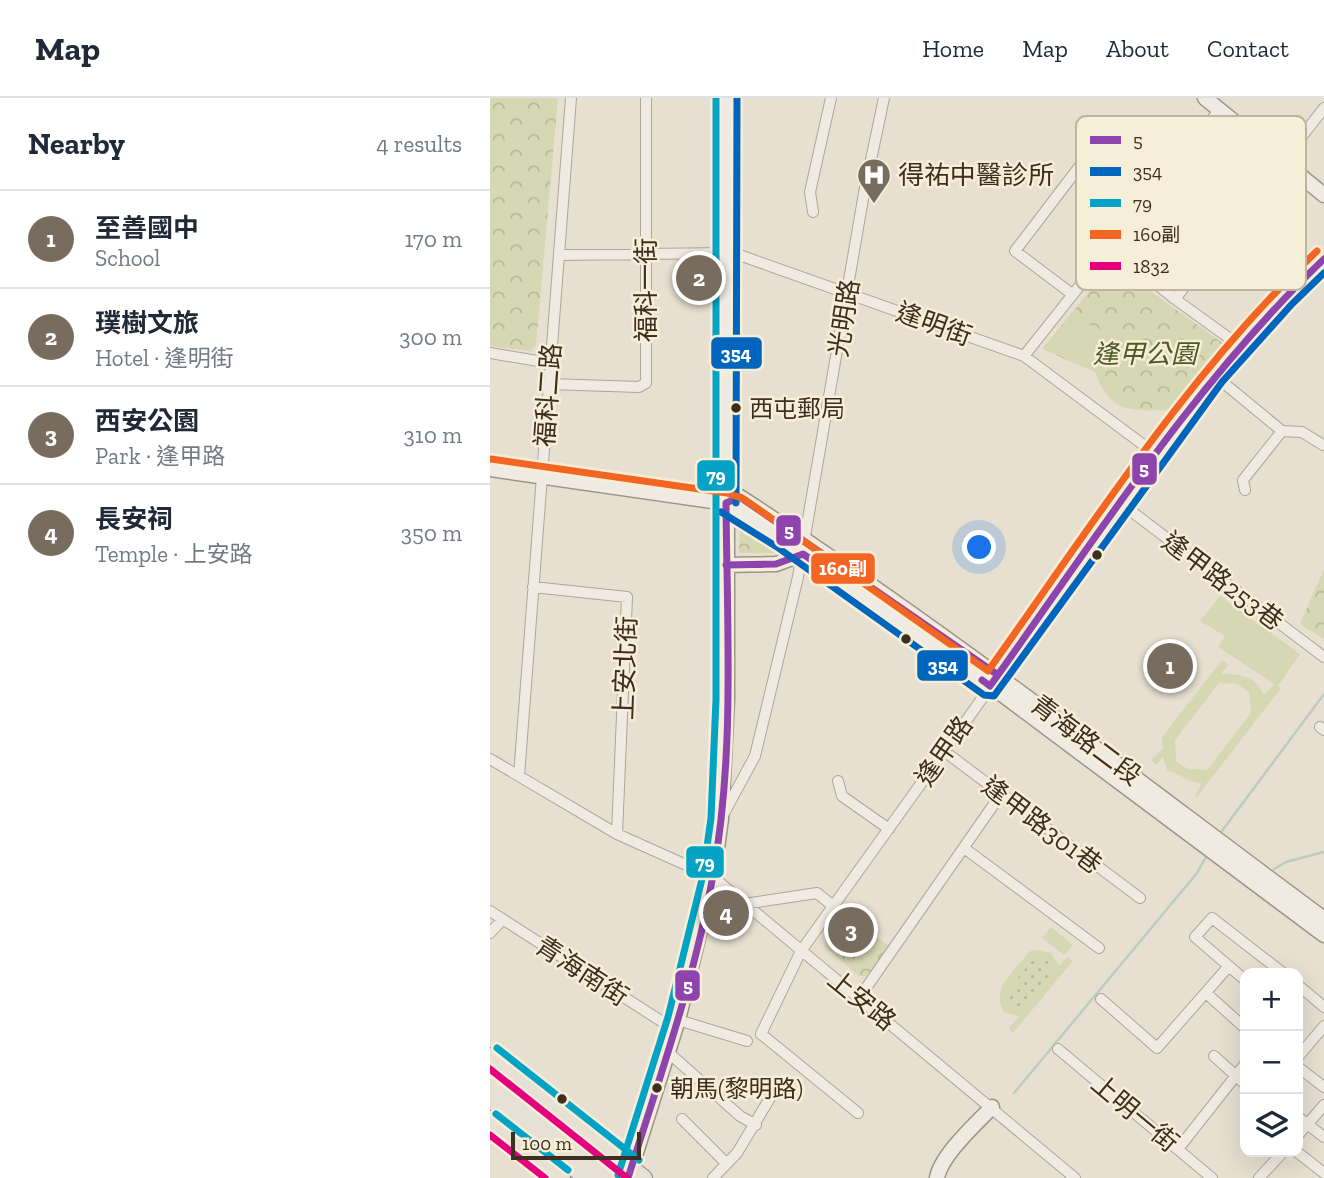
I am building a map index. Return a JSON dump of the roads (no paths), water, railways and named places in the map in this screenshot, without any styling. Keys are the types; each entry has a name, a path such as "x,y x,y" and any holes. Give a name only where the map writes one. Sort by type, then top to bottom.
{"main road":[{"path":"490,1056 635,1175 677,1025 713,877 721,819 727,699 727,98"},
{"path":"1205,98 1228,116"},
{"path":"1306,180 1324,195"},
{"name":"青海路二段","path":"490,469 726,503 740,497 804,547 994,680 1226,853"},
{"path":"726,565 776,564 804,547"},
{"path":"1226,853 1324,919"},
{"path":"1226,853 1324,935"},
{"path":"490,1083 607,1178"},
{"path":"490,1099 586,1178"},
{"path":"937,1178 938,1171 956,1146 992,1107"},
{"path":"490,1122 562,1178"}],"street":[{"name":"福科二路","path":"519,776 571,98"},
{"name":"福科一街","path":"548,384 639,387 646,383 646,98"},
{"path":"813,212 810,192 831,98"},
{"name":"光明路","path":"721,819 755,756 804,547 884,98"},
{"path":"1306,131 1324,108"},
{"path":"1214,116 1220,109"},
{"path":"1072,294 1015,250 1076,171"},
{"name":"逢明街","path":"559,255 727,253 848,293 1024,356 1157,455"},
{"name":"逢甲路","path":"1306,276 1324,259"},
{"path":"1024,356 1076,289"},
{"path":"1164,290 1240,346"},
{"path":"1175,299 1182,290"},
{"name":"逢甲路","path":"858,1113 761,1034 801,951 1214,375 1291,290"},
{"path":"490,353 550,363"},
{"path":"1214,375 1282,431 1302,432 1323,445"},
{"path":"1245,490 1243,480 1282,431"},
{"name":"逢甲路253巷","path":"1123,505 1324,657"},
{"name":"上安北街","path":"533,587 627,597 617,834"},
{"name":"逢甲路301巷","path":"944,751 1140,898"},
{"name":"上安路","path":"490,758 617,834 713,877 1075,1178"},
{"path":"838,781 842,796 889,829"},
{"path":"859,998 1001,794"},
{"path":"964,848 1099,948"},
{"path":"744,904 817,893 833,906"},
{"name":"青海南街","path":"490,911 677,1025 747,1041"},
{"path":"1240,976 1195,937 1212,918 1277,968"},
{"path":"490,933 502,920"},
{"path":"1101,999 1157,1048 1229,966"},
{"path":"1206,993 1240,1024"},
{"path":"1303,993 1324,1007"},
{"path":"1303,1051 1324,1026"},
{"name":"上明一街","path":"1058,1049 1212,1178"},
{"path":"669,1053 740,1115 756,1125"},
{"path":"1214,1056 1240,1079"},
{"path":"1303,1071 1324,1087"},
{"path":"1178,1149 1240,1072"},
{"path":"713,1178 737,1153 770,1098"},
{"path":"1303,1129 1324,1105"},
{"path":"682,1119 726,1163"},
{"path":"1303,1121 1324,1137"},
{"path":"1303,1156 1324,1172"},
{"path":"1259,1178 1278,1157"}],"waterway":[{"path":"1219,835 1324,694"},
{"path":"1274,869 1286,862 1324,852"},
{"path":"1014,1093 1197,873 1207,855"}],"place":[{"name":"得祐中醫診所","path":"874,205"},
{"name":"璞樹文旅","path":"699,278"},
{"name":"西屯郵局","path":"736,408"},
{"name":"至善國中","path":"1170,666"},
{"name":"長安祠","path":"726,913"},
{"name":"西安公園","path":"851,930"},
{"name":"朝馬(黎明路)","path":"657,1088"}],"park label":[{"name":"逢甲公園","path":"1145,354"}]}
